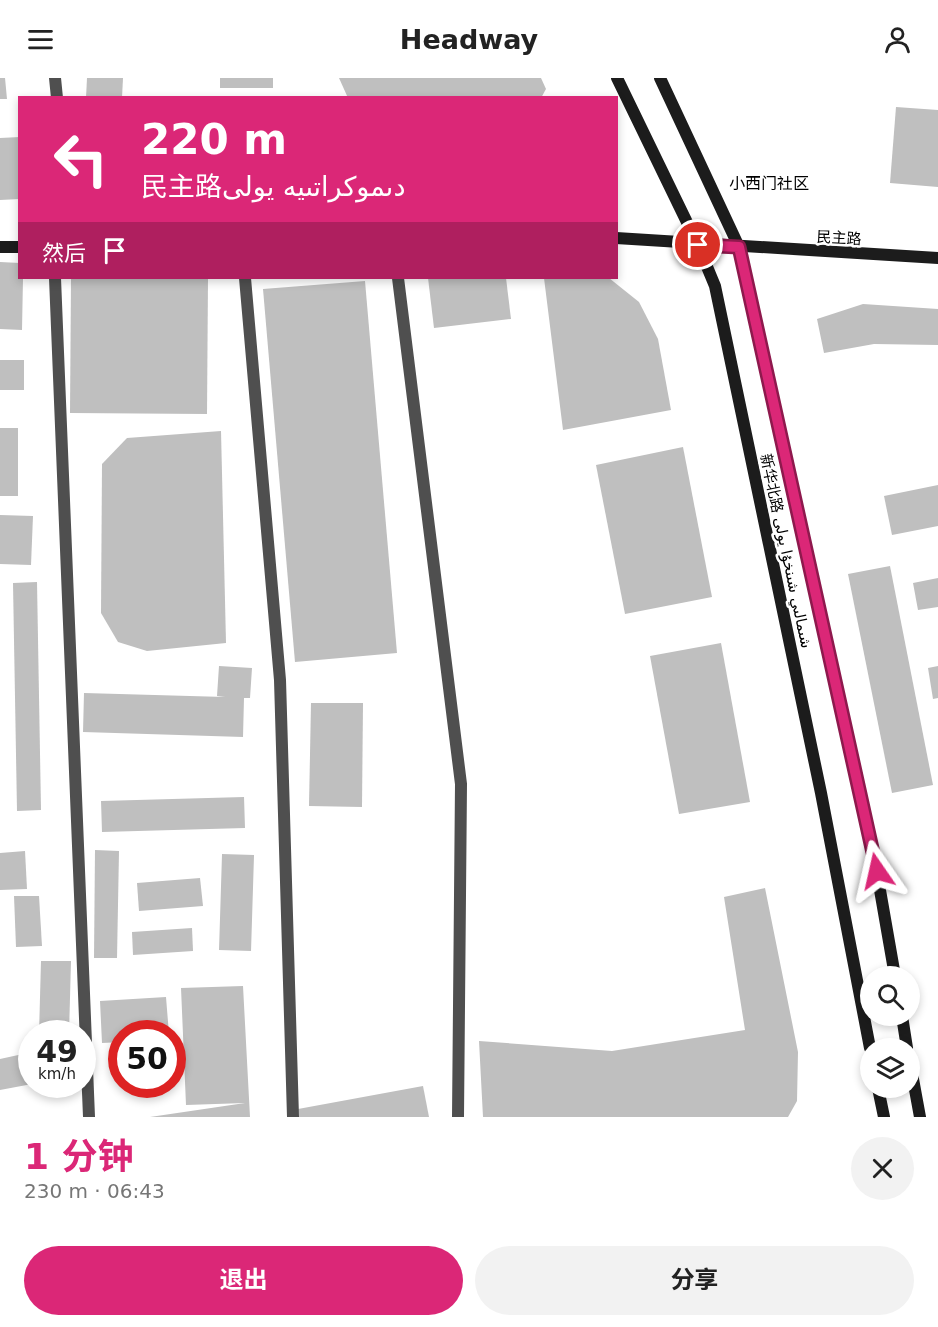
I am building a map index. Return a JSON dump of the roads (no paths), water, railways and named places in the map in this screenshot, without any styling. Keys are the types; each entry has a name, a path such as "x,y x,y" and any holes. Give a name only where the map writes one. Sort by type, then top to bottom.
{"main road":[{"name":"新华北路 شىمالىي شىنخۇا يولى","path":"616,78 698,245 715,286 821,794 868,1038"},
{"name":"新华北路 شىمالىي شىنخۇا يولى","path":"660,78 739,247 873,850 893,966"},
{"name":"民主路","path":"618,238 698,245 938,258"},
{"path":"0,247 18,247"},
{"path":"880,1098 884,1117"},
{"path":"917,1098 920,1117"}],"street":[{"path":"55,78 57,96"},
{"path":"55,279 89,1117"},
{"path":"245,279 279,680 293,1117"},
{"path":"398,279 461,784 458,1117"}],"district":[{"name":"小西门社区","path":"769,183"}]}
